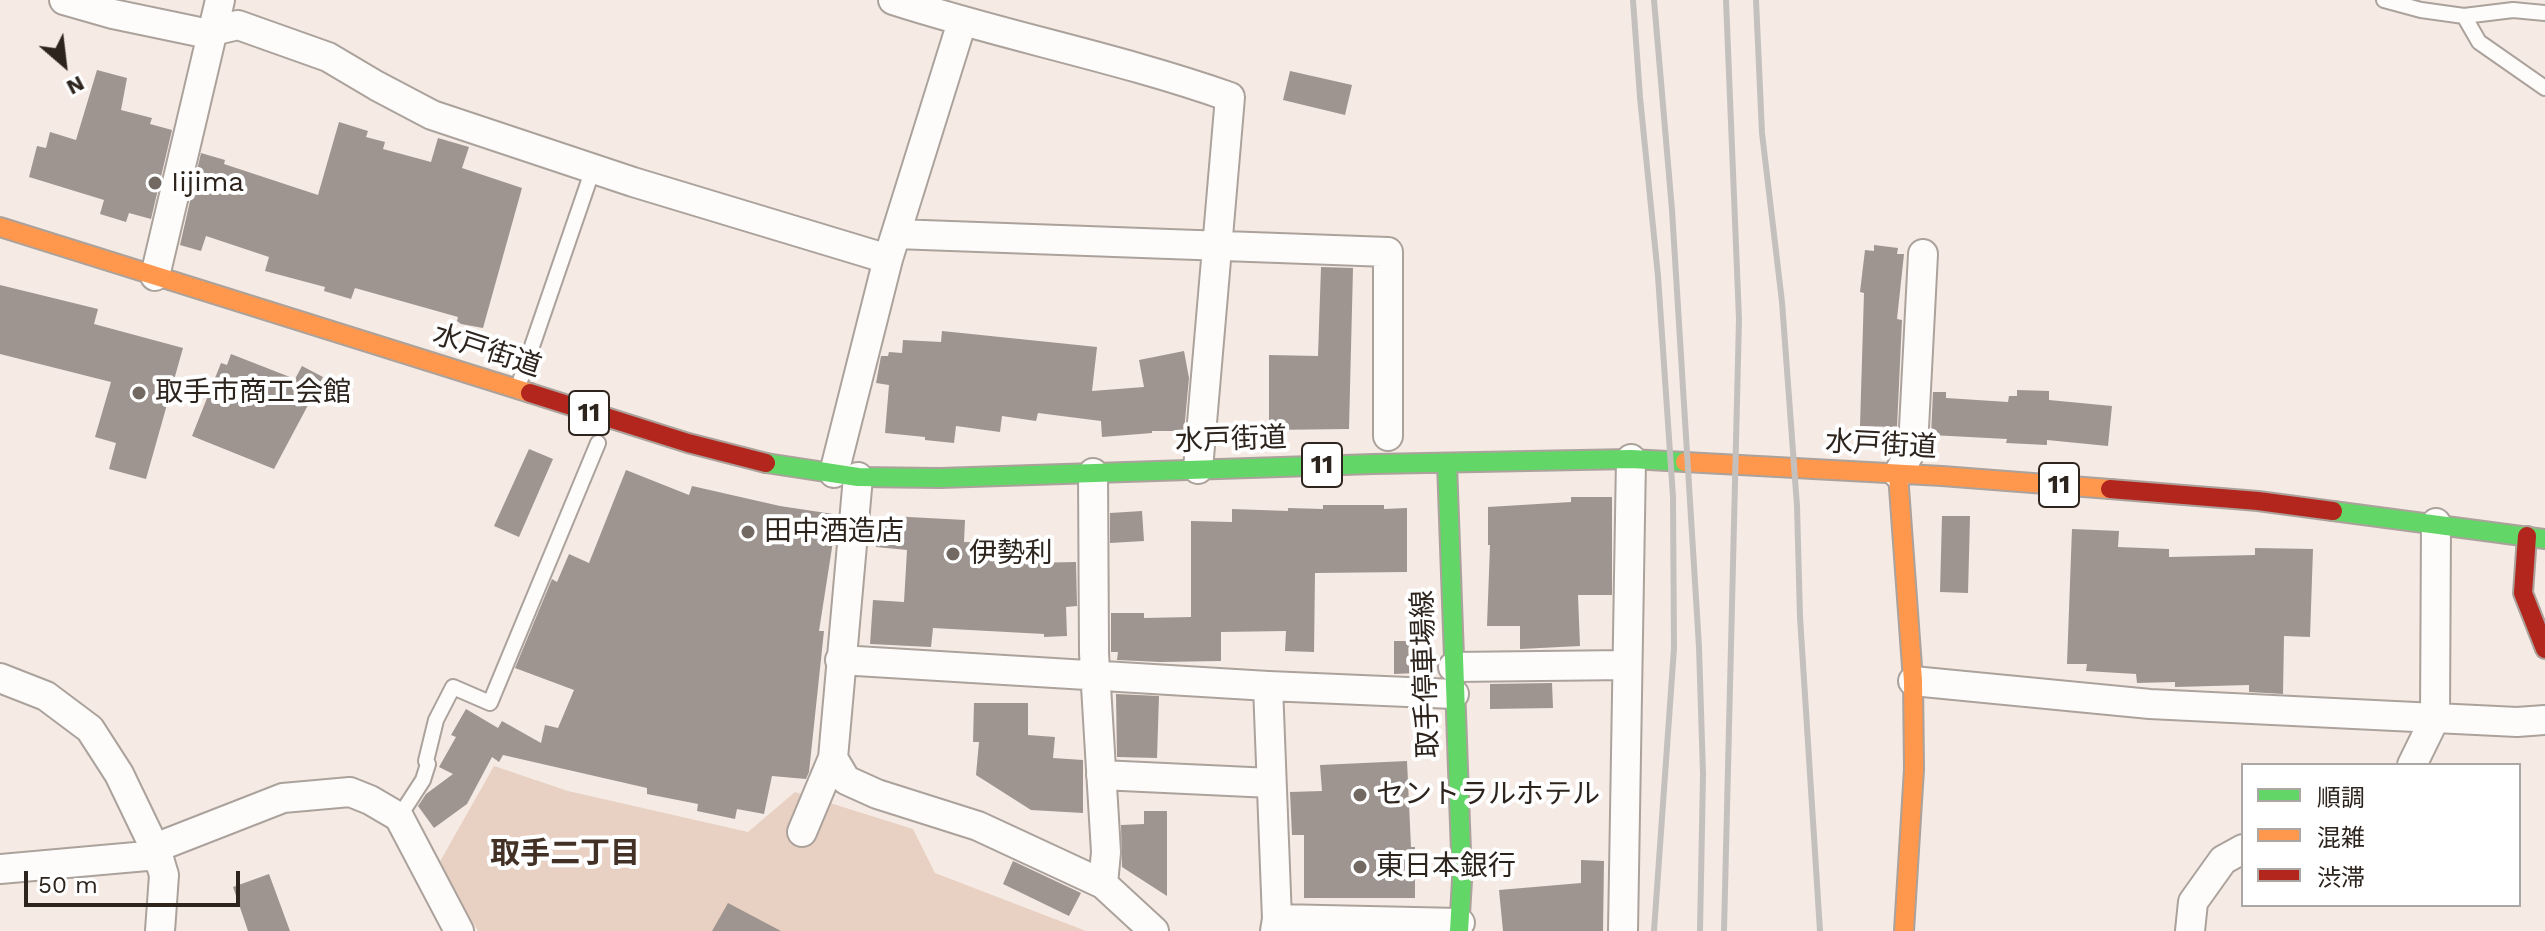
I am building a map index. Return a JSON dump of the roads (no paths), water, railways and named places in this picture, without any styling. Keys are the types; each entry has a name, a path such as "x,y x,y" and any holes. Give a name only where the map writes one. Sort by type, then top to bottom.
{"main road":[{"name":"水戸街道","path":"0,227 517,391 719,451 764,463 846,475 940,478 1631,459 1898,474 2258,501 2536,538"},
{"name":"取手停車場線","path":"1447,463 1462,880 1459,927"},
{"path":"1898,474 1913,681 1913,799 1904,931"},
{"path":"2536,538 2523,593 2545,649"}],"street":[{"path":"64,0 204,33 238,25 328,57 432,115 593,169 892,247 1219,247 1388,252 1388,436"},
{"path":"155,276 220,0"},
{"path":"893,0 962,22 1175,77 1230,97 1198,469"},
{"path":"802,832 833,758 840,660 846,475 892,247 962,22"},
{"path":"1898,474 1913,447 1923,254"},
{"path":"1623,931 1631,459"},
{"path":"1093,473 1096,674 1106,852 1103,884"},
{"path":"2413,763 2435,718 2436,523"},
{"path":"840,660 1268,686 1454,680 1627,665"},
{"path":"0,678 46,696 90,729 119,774 156,851 164,875 160,931"},
{"path":"1913,681 2150,704 2517,722 2545,720"},
{"path":"1268,686 1276,925 1459,927"},
{"path":"833,758 846,780 877,794 978,826 1103,884 1154,931"},
{"path":"1101,775 1271,783"},
{"path":"0,869 156,851 283,798 350,792 399,817 459,931"},
{"path":"2190,931 2193,902 2223,860 2241,850"}],"lane":[{"path":"2384,0 2421,10 2464,16 2513,10 2545,13"},
{"path":"2464,16 2479,42 2545,88"},
{"path":"517,391 593,169"},
{"path":"399,817 423,780 436,720 453,687 490,703 598,443"}],"railway":[{"path":"1633,0 1658,276 1673,497 1674,648 1654,931"},
{"path":"1654,0 1672,210 1699,647 1703,774 1700,931"},
{"path":"1724,931 1739,319 1726,0"},
{"path":"1756,0 1762,133 1782,302 1797,506 1800,617 1820,931"}],"place":[{"name":"Iijima","path":"155,183"},
{"name":"取手市商工会館","path":"139,393"},
{"name":"田中酒造店","path":"748,532"},
{"name":"伊勢利","path":"953,554"},
{"name":"セントラルホテル","path":"1360,795"},
{"name":"東日本銀行","path":"1360,867"}],"district":[{"name":"取手二丁目","path":"565,854"}]}
